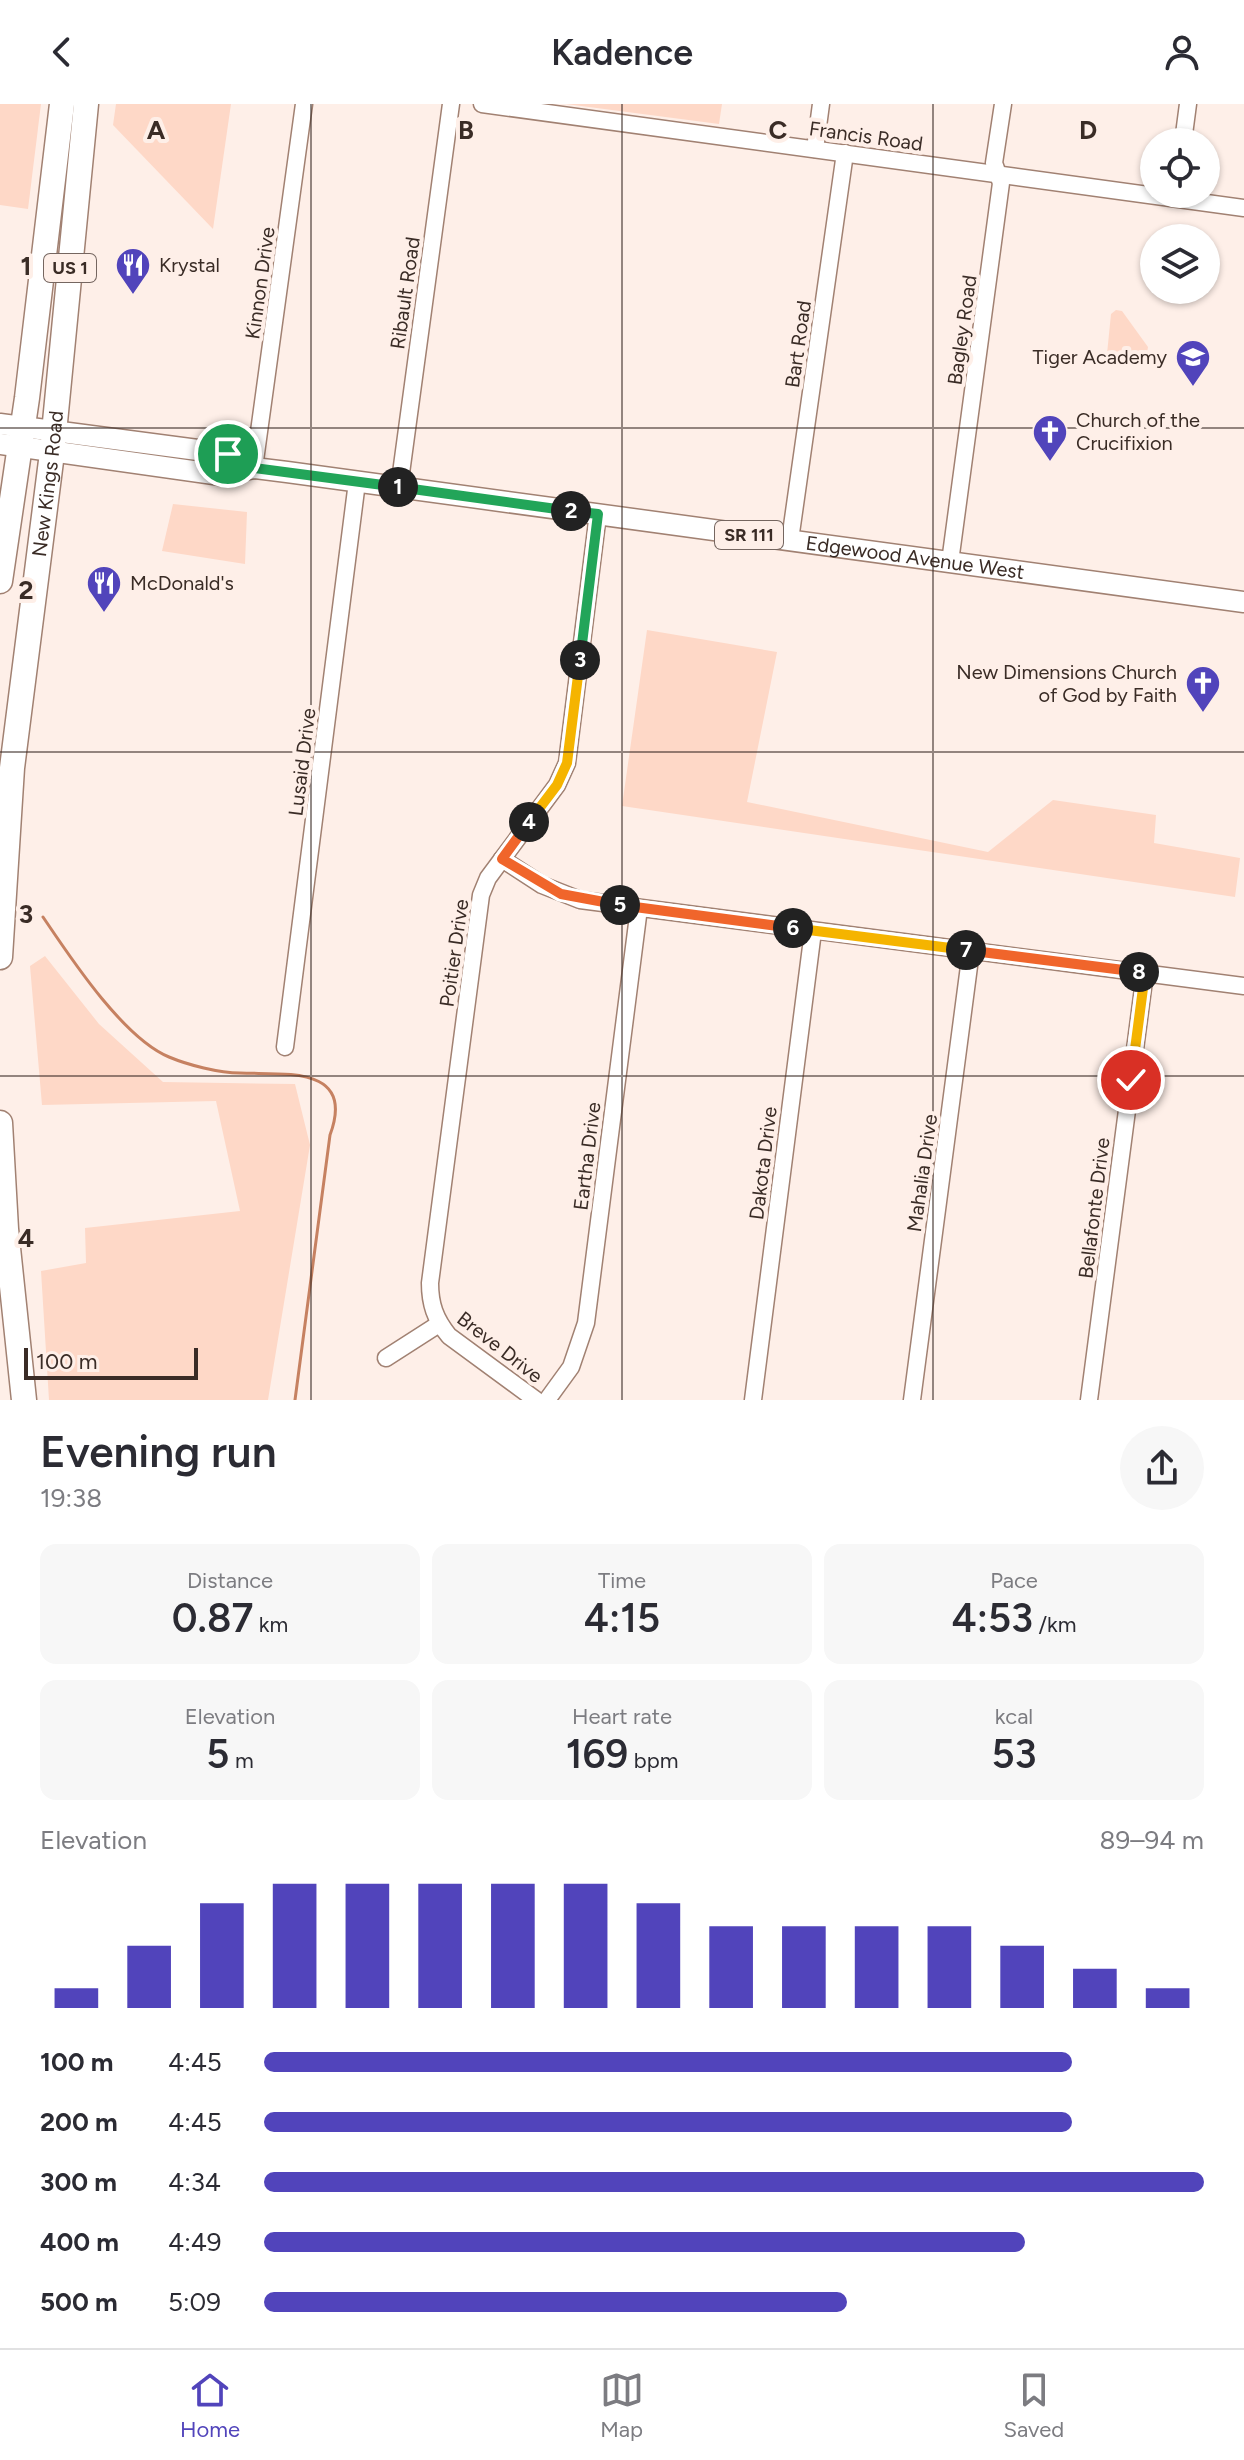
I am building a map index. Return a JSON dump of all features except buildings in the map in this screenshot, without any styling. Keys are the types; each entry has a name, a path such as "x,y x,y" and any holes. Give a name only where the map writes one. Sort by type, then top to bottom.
{"highway":[{"name":"New Kings Road","path":"0,581 10,435 62,104"},
{"name":"New Kings Road","path":"0,957 12,768 54,442 86,104"},
{"path":"0,1123 6,1229 24,1400"}],"main road":[{"name":"SR 111","path":"10,435 54,442"},
{"name":"Edgewood Avenue West","path":"54,442 221,475 254,468 1244,602"}],"street":[{"name":"Kinnon Drive","path":"254,468 304,104"},
{"name":"Ribault Road","path":"399,488 451,104"},
{"name":"Francis Road","path":"482,104 1140,192"},
{"path":"815,149 821,104"},
{"name":"Bagley Road","path":"950,562 1001,183 994,163 1003,104"},
{"path":"1185,128 1188,104"},
{"name":"Bart Road","path":"790,540 845,153"},
{"name":"Francis Road","path":"1220,204 1244,208"},
{"name":"Lusaid Drive","path":"285,1047 357,482"},
{"name":"Poitier Drive","path":"439,1324 430,1302 430,1283 481,895 502,859 557,785 567,763 598,514"},
{"path":"502,859 561,894 639,908 1244,986"},
{"name":"Eartha Drive","path":"547,1400 571,1367 586,1323 639,908"},
{"name":"Dakota Drive","path":"753,1400 813,931"},
{"name":"Mahalia Drive","path":"912,1400 971,951"},
{"name":"Bellafonte Drive","path":"1089,1400 1145,973"},
{"path":"386,1358 439,1324"},
{"name":"Breve Drive","path":"439,1324 449,1336 536,1400"}],"shaded area":[{"path":"0,104 41,104 28,209 0,205"},
{"path":"116,104 231,104 213,229 113,125"},
{"path":"566,104 722,104 719,124"},
{"path":"1116,310 1122,311 1148,347 1147,353 1138,359 1107,354 1111,314"},
{"path":"173,504 247,512 245,564 162,551"},
{"path":"647,630 777,652 747,802 988,852 1053,800 1156,815 1154,843 1240,858 1235,897 622,806"},
{"path":"45,956 99,1024 163,1082 295,1084 310,1145 268,1400 49,1400 41,1271 86,1263 85,1228 240,1211 216,1101 42,1105 30,966"}],"waterway":[{"path":"43,917 99,995 151,1047 177,1060 213,1070 311,1078 325,1085 333,1096 335,1112 295,1400"}],"place":[{"name":"Krystal","path":"133,296"},
{"name":"Tiger Academy","path":"1193,388"},
{"name":"Church of the Crucifixion","path":"1050,463"},
{"name":"McDonald's","path":"104,614"},
{"name":"New Dimensions Church of God by Faith","path":"1203,714"}],"route":[{"path":"228,454 254,468 598,514 564,774 502,859 542,885 580,900 1145,973 1131,1080"}]}
